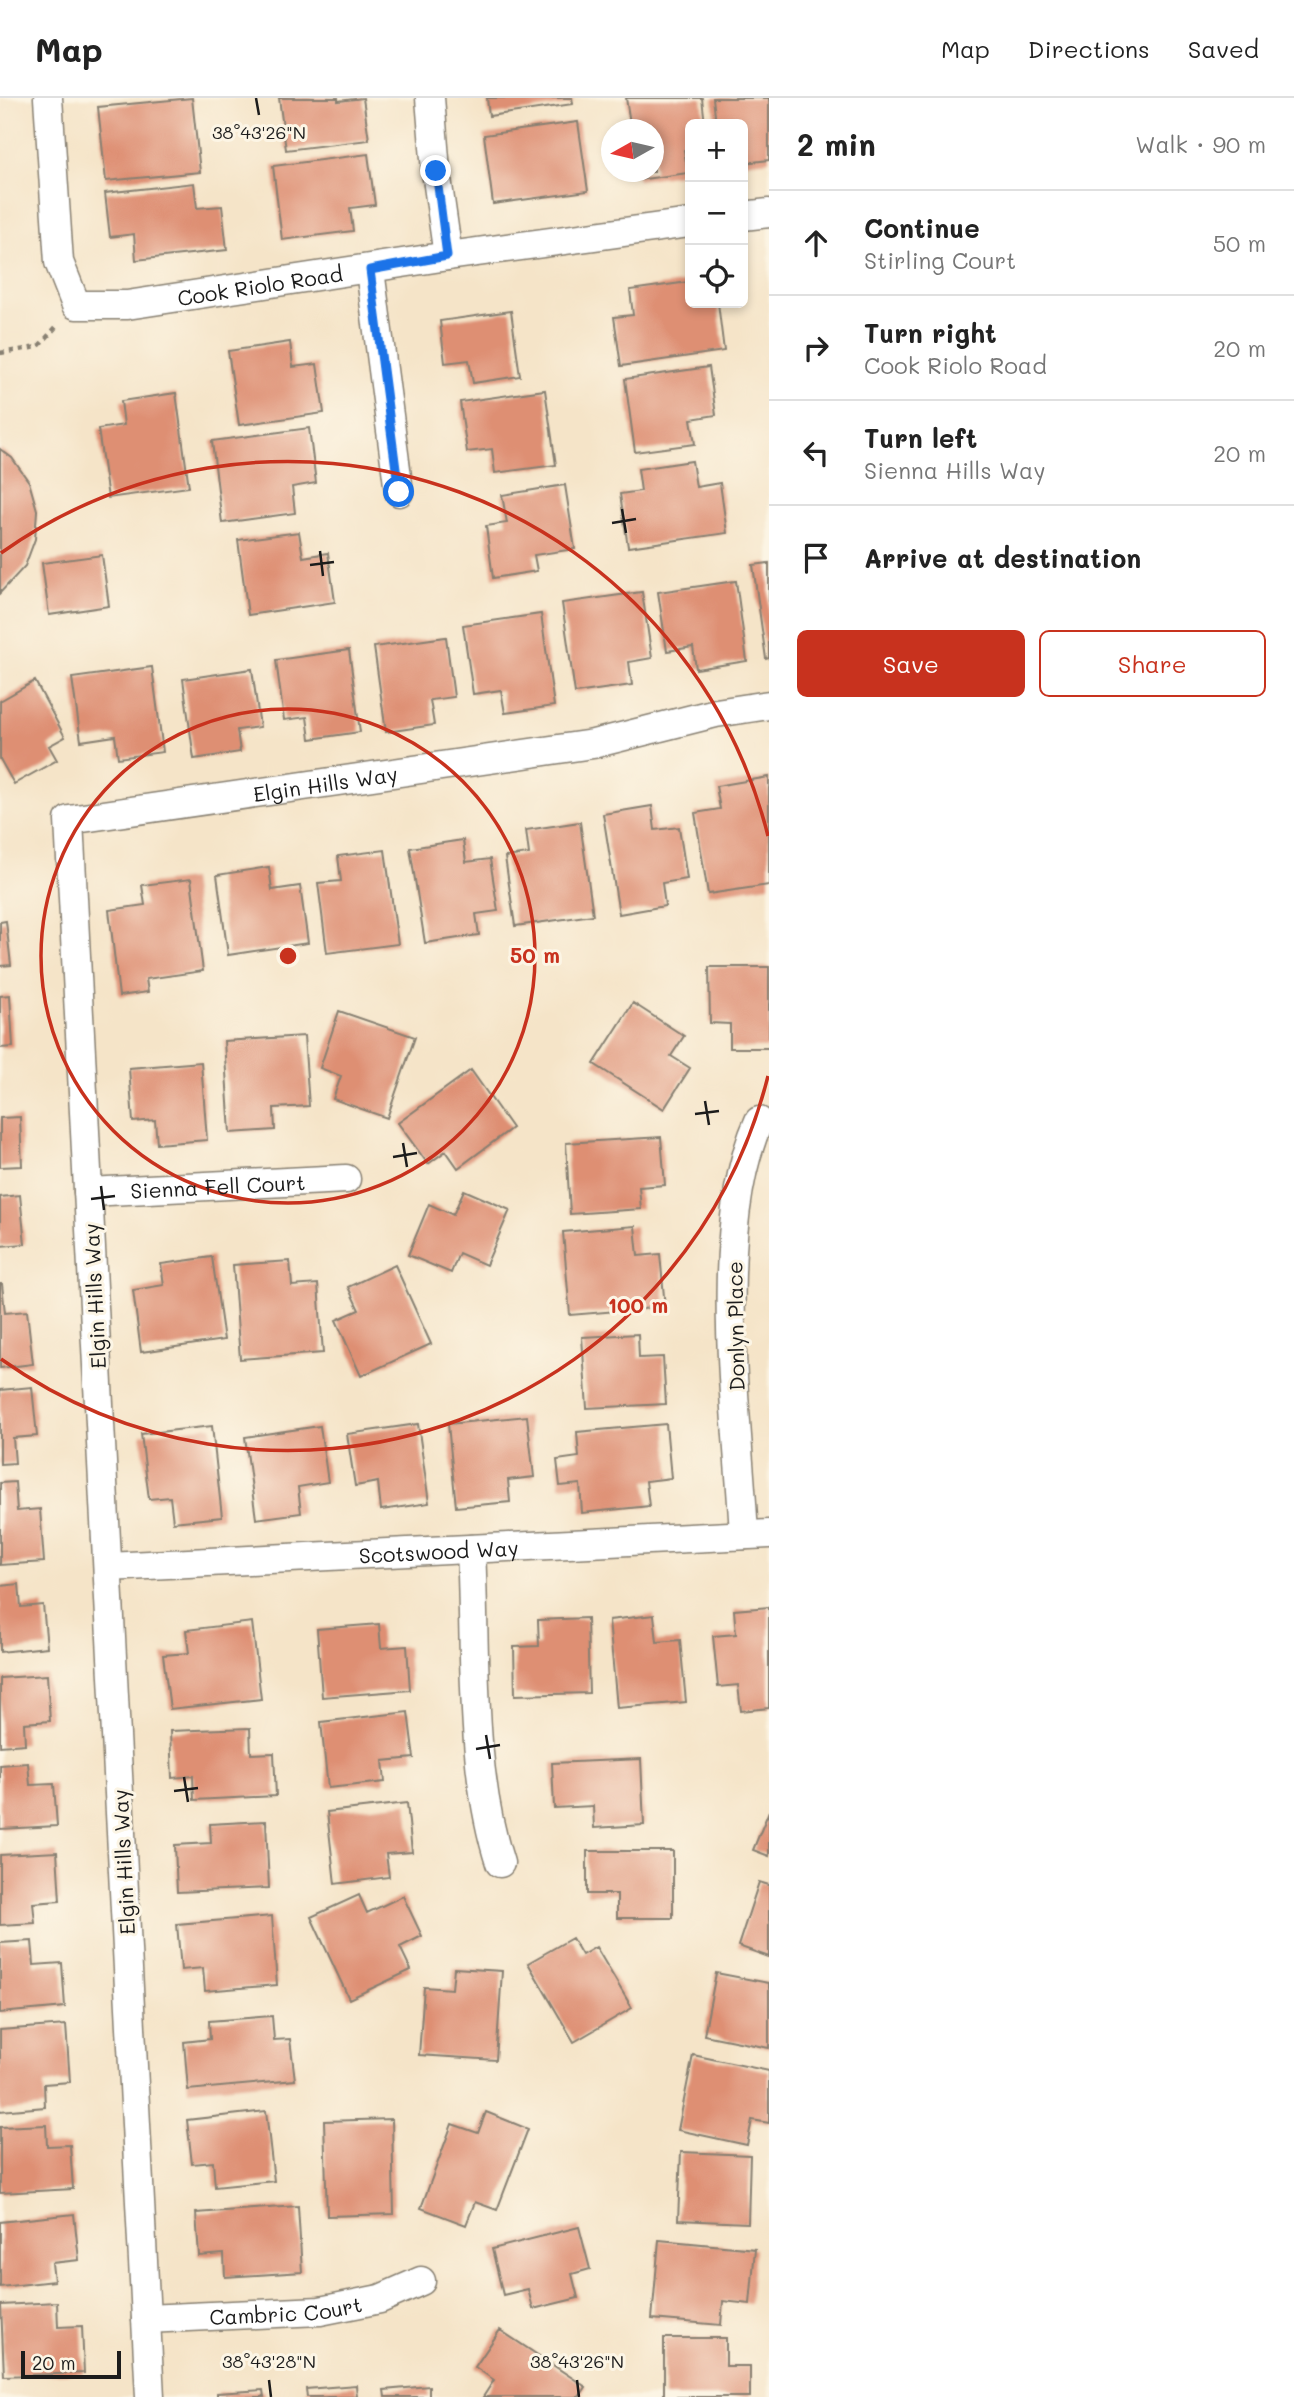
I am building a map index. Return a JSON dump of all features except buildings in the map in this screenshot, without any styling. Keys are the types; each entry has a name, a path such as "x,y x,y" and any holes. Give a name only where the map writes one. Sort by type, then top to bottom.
{"street":[{"path":"48,98 59,262 76,305"},
{"path":"430,98 447,256"},
{"name":"Cook Riolo Road","path":"76,305 127,305 370,270 447,256 685,224"},
{"path":"370,270 399,492"},
{"name":"Elgin Hills Way","path":"150,2397 69,820 593,744 716,713 769,705"},
{"name":"Donlyn Place","path":"757,1534 732,1321 733,1230 741,1177 759,1121"},
{"name":"Sienna Fell Court","path":"88,1192 346,1179"},
{"name":"Scotswood Way","path":"108,1567 757,1534"},
{"path":"471,1549 481,1782 488,1824 500,1863"},
{"name":"Cambric Court","path":"146,2319 320,2311 380,2299 421,2281"}],"path":[{"path":"0,354 38,347 76,305"}],"route":[{"path":"399,492 370,270 447,256 436,171"}]}
